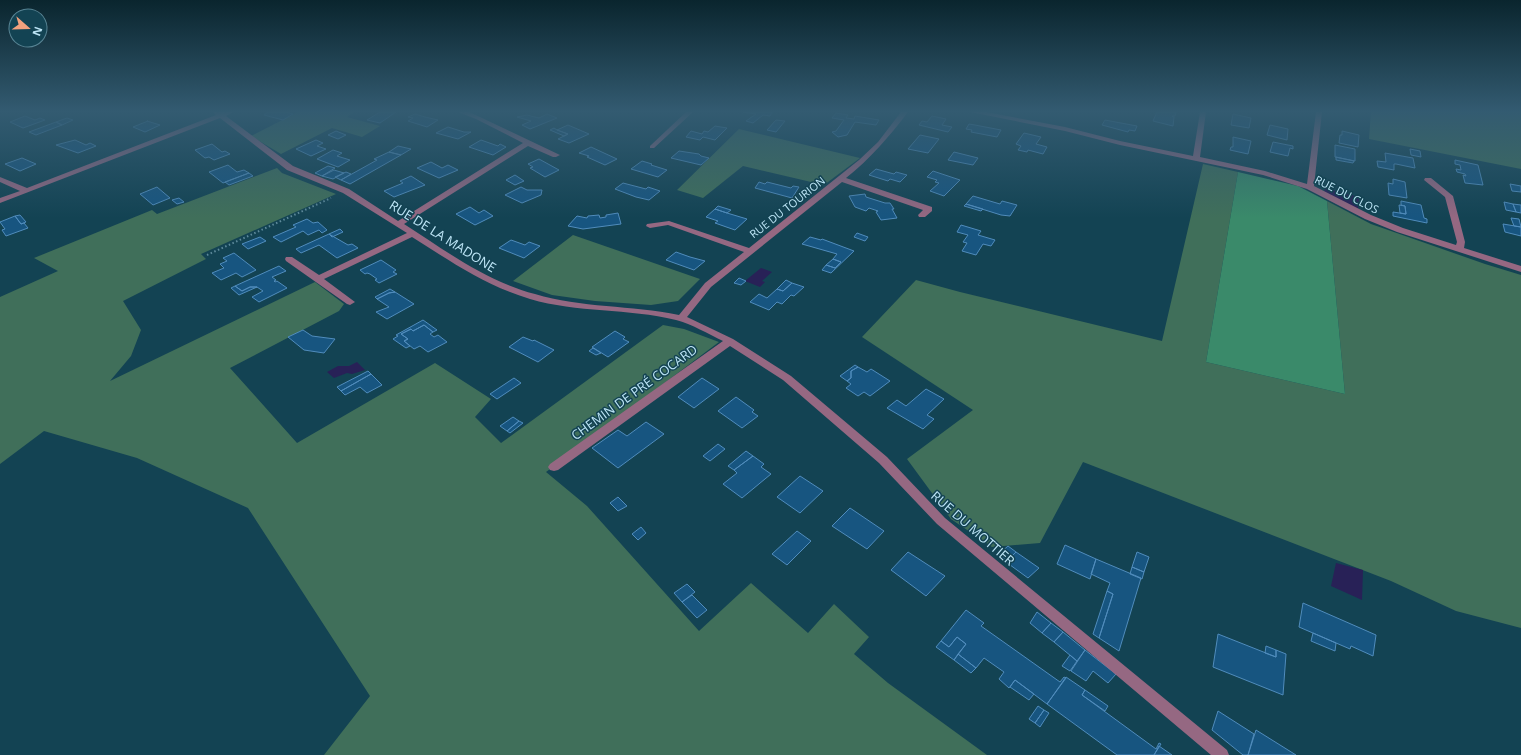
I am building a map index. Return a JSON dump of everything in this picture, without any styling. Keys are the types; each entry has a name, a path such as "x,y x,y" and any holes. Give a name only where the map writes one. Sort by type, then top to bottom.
{"street":[{"path":"0,201 136,147"},
{"name":"RUE DE LA MADONE","path":"260,147 290,168 346,191 400,224 412,234 471,271 501,286 533,297 568,304 653,312 681,318"},
{"path":"400,224 521,147"},
{"path":"538,147 556,155"},
{"name":"RUE DU TOURION","path":"681,318 708,285 750,250 842,179 876,147"},
{"name":"RUE DU CLOS","path":"1141,147 1265,173 1310,187 1368,218 1400,230 1521,269"},
{"path":"1196,158 1198,147"},
{"path":"1310,187 1315,147"},
{"path":"0,179 27,191"},
{"path":"842,179 929,209 922,215"},
{"path":"1428,180 1449,196 1461,242 1460,250"},
{"path":"650,226 670,223 750,250"},
{"path":"318,279 412,234"},
{"path":"289,259 350,302"},
{"name":"RUE DU MOTTIER","path":"681,318 730,341 787,378 883,460 942,522 1222,755"},
{"name":"CHEMIN DE PRÉ COCARD","path":"554,467 730,341"}],"path":[{"path":"207,255 346,191"}],"green space":[{"path":"270,147 294,147 281,154"},
{"path":"720,147 815,147 860,158 824,185 743,166 703,198 677,190"},
{"path":"1411,147 1521,147 1521,169"},
{"path":"1203,164 1238,172 1206,362 1345,394 1327,201 1371,224 1521,275 1521,628 1456,611 1391,581 1083,462 1040,543 992,547 951,519 907,459 973,410 862,337 916,280 1162,341"},
{"path":"277,168 282,173 336,194 201,254 206,259 123,301 141,330 131,356 110,381 315,282 344,304 339,311 230,368 297,443 435,363 491,399 475,417 501,443 663,325 684,329 719,342 546,472 587,506 699,631 751,583 808,633 834,604 869,637 854,654 888,683 987,755 324,755 370,696 248,508 137,458 44,431 0,464 0,297 58,271 34,258 152,210 157,214"},
{"path":"1238,172 1298,186 1327,201 1345,394 1206,362"},
{"path":"573,235 700,279 678,301 651,305 595,301 552,295 513,281"}],"shaded area":[{"path":"1325,188 1359,197 1358,211 1324,192"},
{"path":"761,268 772,272 762,281 765,282 760,287 745,281"},
{"path":"357,362 365,370 352,374 347,373 334,378 327,372 338,366 349,366"},
{"path":"1336,563 1363,570 1362,600 1331,586"}],"building":[{"path":"62,147 93,147 78,153"},
{"path":"203,147 216,147 222,152 225,151 230,154 214,160 209,157 205,158 195,150"},
{"path":"300,147 321,147 326,149 311,156 296,149"},
{"path":"396,147 411,149 401,155 389,152"},
{"path":"470,147 506,147 493,155"},
{"path":"592,147 617,159 605,165 587,157 589,156 579,153"},
{"path":"910,147 933,147 928,153 908,149"},
{"path":"1020,147 1047,147 1043,154 1028,150 1027,152 1018,150"},
{"path":"1231,147 1250,147 1248,154 1230,150"},
{"path":"1271,147 1293,147 1293,149 1290,148 1288,156 1270,152"},
{"path":"1335,147 1355,149 1355,161 1335,157"},
{"path":"1410,149 1420,151 1421,157 1411,155"},
{"path":"333,150 342,153 337,156 350,160 338,167 317,159"},
{"path":"679,151 699,154 709,158 701,165 671,158"},
{"path":"389,152 401,155 350,184 341,180 377,160 374,159"},
{"path":"954,152 978,158 973,165 948,160"},
{"path":"1385,153 1413,158 1415,168 1396,164 1394,164 1394,170 1378,167 1377,161 1386,162"},
{"path":"1336,157 1354,161 1353,163 1336,160"},
{"path":"22,158 36,164 20,171 5,164"},
{"path":"539,159 559,170 545,177 530,168 533,167 528,164"},
{"path":"1455,160 1478,165 1483,185 1465,183 1463,175 1466,176 1465,174 1457,172 1456,169 1461,170 1460,165 1455,164"},
{"path":"642,161 667,170 658,177 631,169"},
{"path":"431,162 442,168 448,165 458,170 439,178 417,168"},
{"path":"228,165 237,172 244,170 249,173 223,183 209,172"},
{"path":"328,166 335,168 322,176 315,173"},
{"path":"876,169 894,174 896,172 907,175 900,182 890,179 888,181 869,175"},
{"path":"334,170 344,173 333,179 322,176"},
{"path":"933,171 960,180 944,196 930,191 939,183 935,182 937,180 927,177"},
{"path":"346,172 351,174 341,180 335,177"},
{"path":"249,173 253,176 229,185 225,182"},
{"path":"515,175 524,181 515,185 506,180"},
{"path":"411,176 425,185 394,197 384,191 403,183 400,181"},
{"path":"1393,179 1405,182 1407,198 1389,195 1388,183 1393,184"},
{"path":"759,182 765,184 767,182 791,188 793,186 799,187 792,198 755,188"},
{"path":"623,183 646,189 648,187 660,191 649,200 615,189"},
{"path":"1510,184 1521,186 1521,192 1512,191"},
{"path":"157,187 170,198 153,205 140,194"},
{"path":"521,187 527,190 542,190 541,195 522,203 505,195"},
{"path":"865,194 866,197 885,203 890,203 897,218 881,220 876,212 878,211 869,208 866,211 855,207 849,196"},
{"path":"973,196 1000,204 1002,201 1017,205 1010,216 1001,215 966,204"},
{"path":"179,198 184,202 177,204 172,200"},
{"path":"1401,201 1421,205 1424,218 1427,219 1427,223 1393,216 1393,212 1406,214 1405,206 1401,205"},
{"path":"1504,202 1513,204 1516,212 1506,210"},
{"path":"966,204 983,209 981,211 964,206"},
{"path":"1513,204 1521,205 1521,213 1516,212"},
{"path":"1399,205 1405,206 1406,214 1400,213"},
{"path":"718,206 731,210 727,213 715,209"},
{"path":"470,207 479,213 484,210 493,216 475,225 456,214"},
{"path":"715,209 747,219 735,230 715,223 718,221 706,217"},
{"path":"618,213 621,224 583,229 568,226 577,216 587,218 588,216 599,215 600,218 606,217 606,215"},
{"path":"20,215 26,222 21,224 15,216"},
{"path":"15,216 21,224 24,223 28,228 6,236 2,230 5,229 0,222"},
{"path":"1511,218 1519,219 1521,227 1514,226"},
{"path":"307,219 313,223 318,222 327,230 322,233 319,230 308,235 303,231 281,242 273,237 296,227 293,225"},
{"path":"1503,224 1521,227 1521,236 1505,232"},
{"path":"961,225 981,231 978,235 995,240 991,246 983,244 976,255 962,251 967,243 963,242 968,235 957,232"},
{"path":"340,229 343,232 332,237 329,234"},
{"path":"857,233 868,237 865,241 854,237"},
{"path":"329,234 348,245 352,244 358,248 337,258 319,245 301,253 296,249"},
{"path":"260,237 266,241 248,249 242,244"},
{"path":"810,237 822,239 854,251 831,273 822,270 826,265 835,268 841,262 833,259 837,254 802,244"},
{"path":"511,240 525,245 529,242 540,246 524,258 499,248"},
{"path":"676,252 705,261 694,270 666,260"},
{"path":"234,253 256,270 242,277 236,273 221,280 212,273 224,268 220,264 227,261 223,258"},
{"path":"833,259 841,262 835,268 826,265"},
{"path":"381,260 396,270 393,272 397,274 379,283 375,280 377,279 370,274 365,274 360,270"},
{"path":"279,266 286,271 272,277 276,280 274,281 275,282 277,281 287,288 259,302 252,297 263,291 257,287 250,287 242,291 235,286"},
{"path":"739,278 746,281 741,285 734,283"},
{"path":"786,280 792,283 783,291 777,289"},
{"path":"792,283 804,287 794,296 791,295 782,304 777,302 769,310 750,302 759,294 767,298 777,289 783,291"},
{"path":"235,286 242,291 250,287 257,287 239,295 231,288"},
{"path":"390,289 395,292 389,293 377,299 375,297"},
{"path":"395,292 414,304 387,319 376,312 389,307 377,299 389,293"},
{"path":"423,320 437,330 433,332 424,325 413,331 411,329 401,334 408,339 404,341 410,346 406,348 393,339 398,336 396,335"},
{"path":"424,325 433,332 430,334 434,337 438,335 447,342 428,352 420,346 414,349 404,341 408,339 401,334 411,329 413,331"},
{"path":"303,330 312,336 335,339 324,353 304,350 288,337"},
{"path":"615,331 625,337 623,339 629,342 608,357 592,347"},
{"path":"523,337 533,341 534,340 554,350 538,362 509,347"},
{"path":"593,348 601,353 596,355 589,351"},
{"path":"855,365 858,367 851,371 851,378 847,381 840,376"},
{"path":"858,367 867,372 871,369 890,381 870,396 864,392 858,396 846,388 851,384 847,381 851,378 851,371"},
{"path":"368,371 371,374 341,391 337,387"},
{"path":"371,374 382,385 367,393 360,387 345,395 341,391"},
{"path":"514,378 521,383 497,399 490,394"},
{"path":"702,378 719,389 694,408 678,397"},
{"path":"926,389 944,399 927,415 934,419 923,429 887,408 897,400 906,406"},
{"path":"736,397 754,410 752,412 758,416 742,428 718,411"},
{"path":"513,417 519,421 507,431 500,426"},
{"path":"519,421 523,423 510,433 507,431"},
{"path":"646,422 664,434 618,468 592,448 618,430 627,436"},
{"path":"718,444 725,449 710,461 703,456"},
{"path":"746,451 753,456 734,470 728,466"},
{"path":"753,456 764,464 761,467 771,474 742,498 723,484 737,473 734,470"},
{"path":"800,476 823,491 800,513 777,497"},
{"path":"618,497 627,506 618,511 610,503"},
{"path":"850,508 884,531 867,549 832,526"},
{"path":"641,527 646,533 638,540 632,534"},
{"path":"797,531 811,541 787,565 772,554"},
{"path":"1065,545 1096,559 1090,579 1057,564"},
{"path":"1008,546 1016,552 1007,561 999,554"},
{"path":"908,552 945,576 926,596 891,570"},
{"path":"1016,552 1039,568 1028,578 1006,562"},
{"path":"1137,552 1149,557 1144,572 1132,567"},
{"path":"1096,559 1141,578 1119,651 1099,638 1113,594 1107,591 1110,583 1091,574"},
{"path":"1132,567 1144,572 1142,579 1130,574"},
{"path":"687,584 695,592 682,602 674,593"},
{"path":"1107,591 1113,594 1099,638 1093,634"},
{"path":"692,595 707,610 697,618 682,602"},
{"path":"1303,603 1376,635 1373,656 1351,646 1350,649 1299,627"},
{"path":"966,610 984,623 981,626 1060,682 1064,677 1066,678 1047,704 1015,680 1009,688 999,679 1004,672 984,658 976,668 958,654 966,644 957,637 949,647 941,641"},
{"path":"1037,612 1051,623 1042,633 1030,623"},
{"path":"1051,623 1063,632 1054,642 1042,633"},
{"path":"1063,632 1085,650 1077,661 1054,642"},
{"path":"1313,633 1336,643 1335,651 1311,641"},
{"path":"1218,634 1276,657 1276,650 1286,654 1283,695 1213,667"},
{"path":"957,637 966,644 954,660 936,647 941,641 949,647"},
{"path":"1266,646 1276,650 1276,657 1265,653"},
{"path":"1085,650 1116,674 1108,683 1093,671 1086,681 1071,671"},
{"path":"958,654 976,668 971,673 954,660"},
{"path":"1070,655 1077,661 1070,671 1062,666"},
{"path":"1066,677 1085,690 1082,695 1156,749 1159,743 1161,744 1154,755 1117,755 1047,704"},
{"path":"1015,680 1034,694 1029,700 1010,687"},
{"path":"1085,690 1108,706 1105,711 1082,695"},
{"path":"1038,706 1044,710 1035,723 1029,719"},
{"path":"1044,710 1049,713 1040,727 1035,723"},
{"path":"1218,711 1254,734 1248,755 1243,755 1212,730"},
{"path":"1256,730 1296,755 1248,755"},
{"path":"1159,746 1172,755 1154,755"}]}
